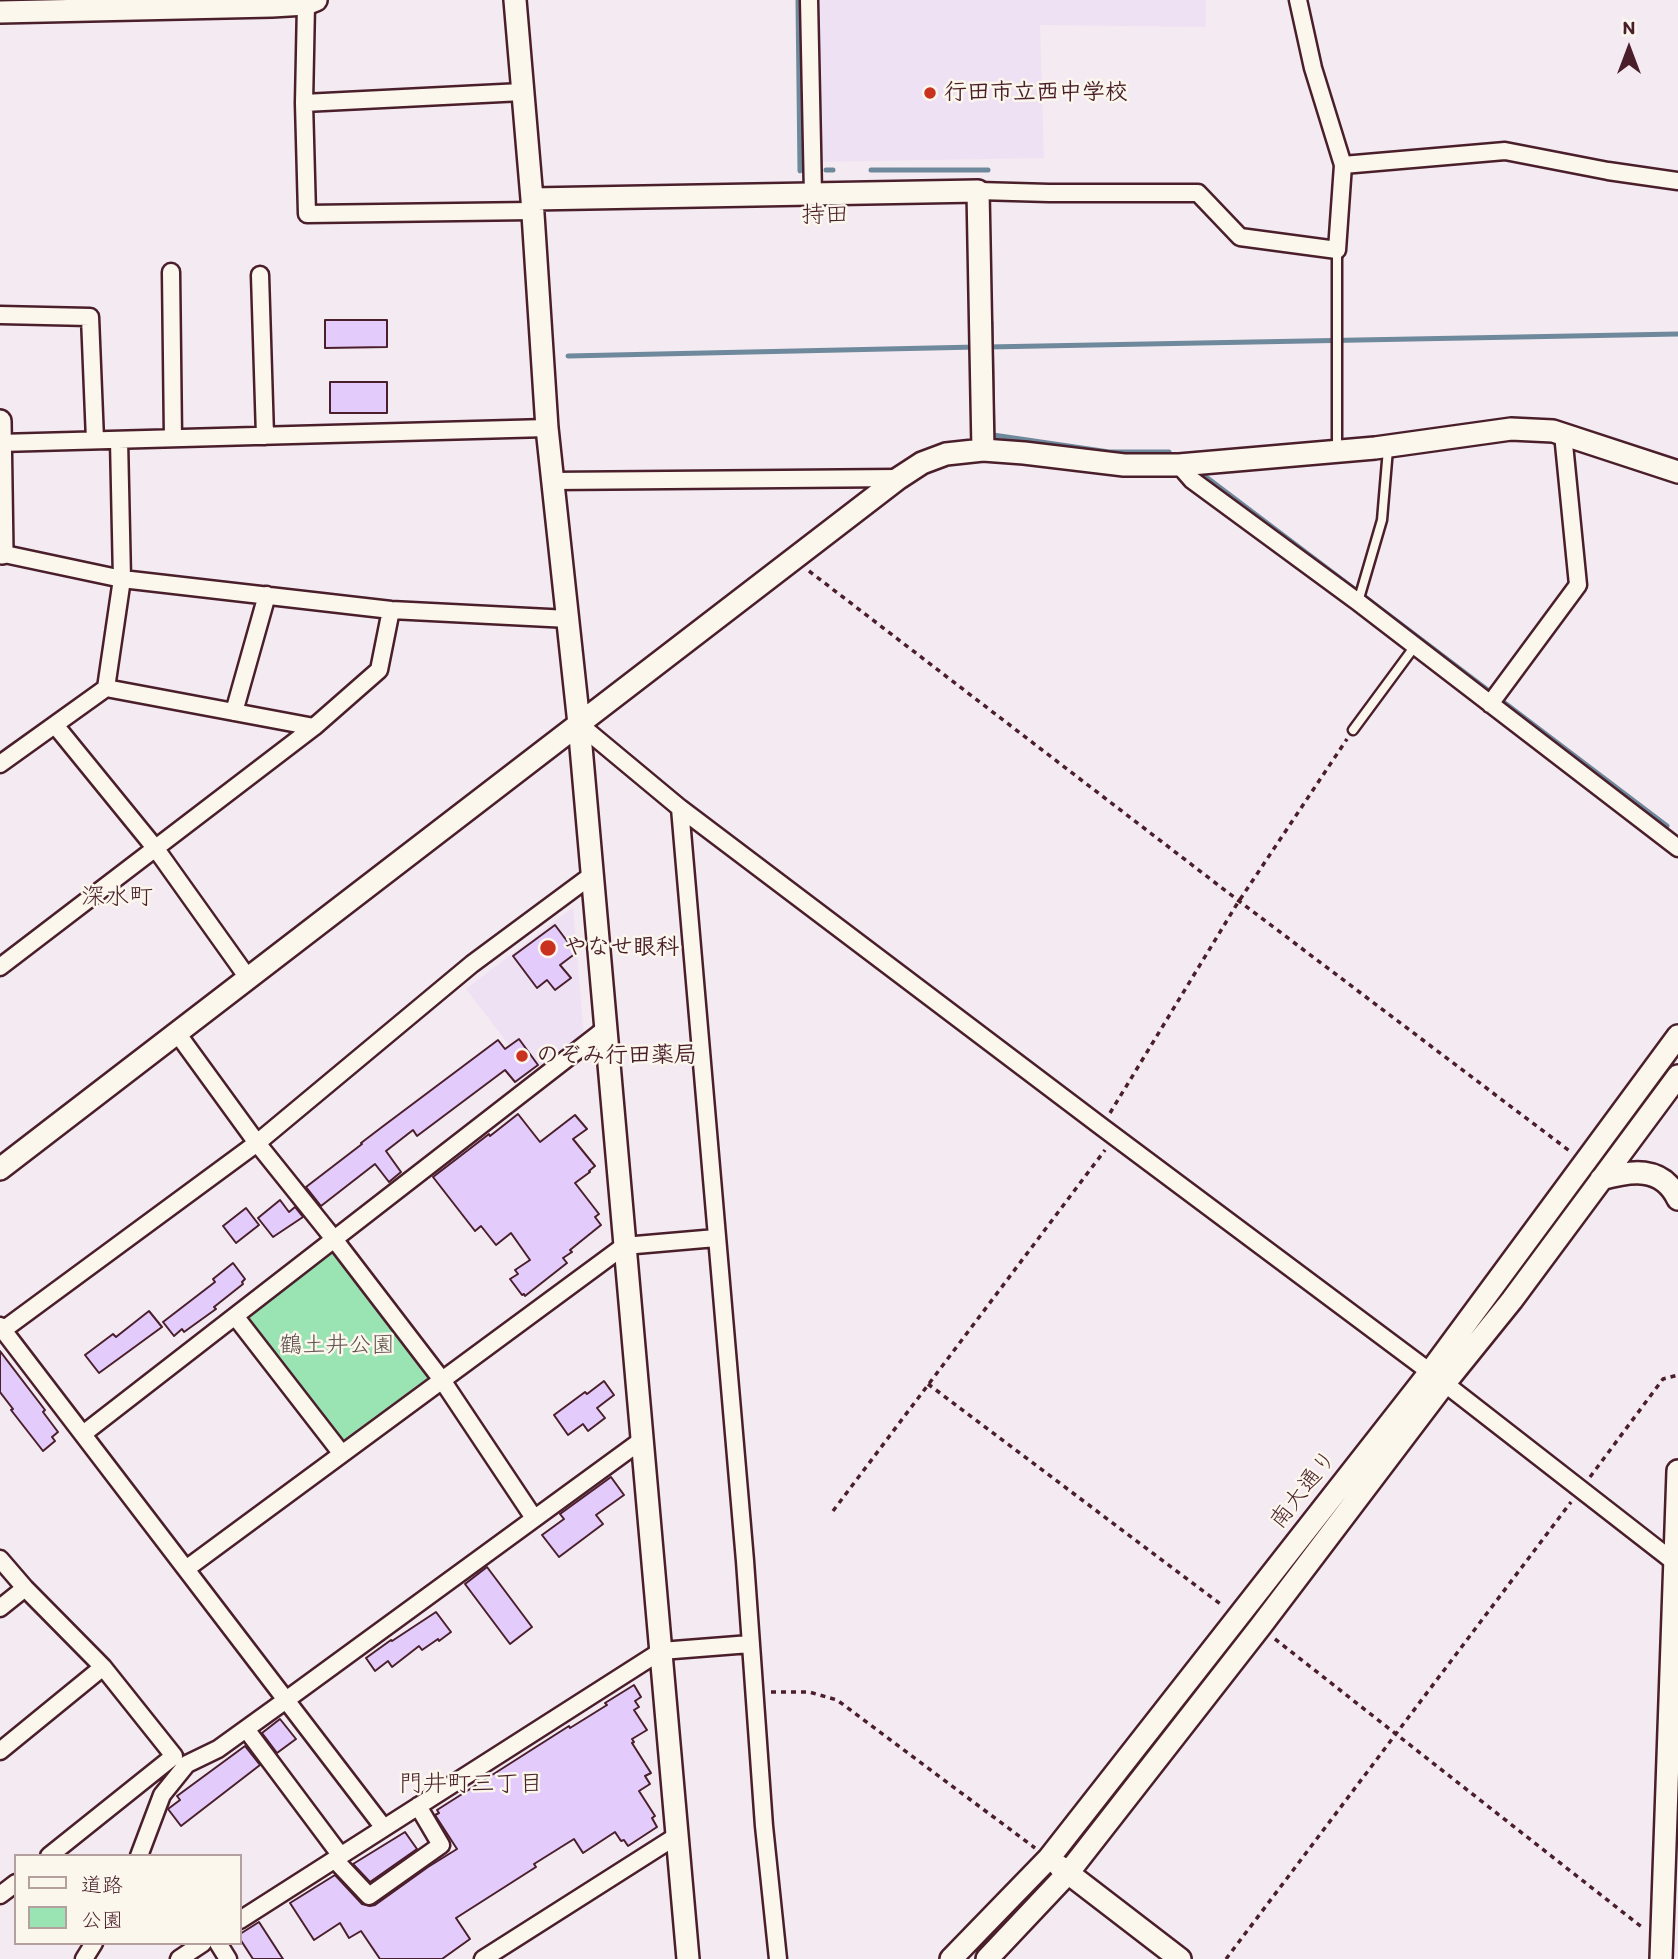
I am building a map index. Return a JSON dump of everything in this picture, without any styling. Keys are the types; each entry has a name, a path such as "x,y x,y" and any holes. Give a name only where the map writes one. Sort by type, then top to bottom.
{"street":[{"path":"515,0 547,428 579,724 688,1959"},
{"path":"809,0 813,194"},
{"path":"0,12 311,2 304,103 307,214 813,194 978,191 1198,193 1240,237 1337,250 1343,165 1313,68 1298,0"},
{"path":"304,103 523,92"},
{"path":"1343,165 1505,151 1608,171 1678,181"},
{"path":"978,191 984,450"},
{"path":"171,272 173,438"},
{"path":"260,275 265,436"},
{"path":"0,316 90,317 95,440"},
{"path":"0,421 1,555 122,579 391,610 569,619"},
{"path":"0,443 547,428"},
{"path":"0,1169 793,559 922,463 946,454 984,450 1124,465 1178,465 1388,446 1511,429 1553,431 1678,472"},
{"path":"1490,704 1578,585 1563,434"},
{"path":"0,764 106,688 122,579 119,440"},
{"path":"1178,465 1192,480 1358,602 1678,848"},
{"path":"553,481 899,478"},
{"path":"234,712 267,595"},
{"path":"0,967 314,727 379,670 391,610"},
{"path":"106,688 314,727"},
{"path":"579,724 680,808 1437,1378 1677,1564"},
{"path":"55,725 156,849 248,978"},
{"path":"680,808 745,1561 764,1826 778,1959"},
{"path":"384,1828 1,1328 257,1143 472,964 592,876"},
{"path":"83,1434 605,1029"},
{"path":"177,1033 257,1143 442,1380 534,1518"},
{"name":"南大通り","path":"987,1959 1068,1873 1259,1627 1437,1378 1585,1162 1678,1036"},
{"name":"南大通り","path":"951,1959 1049,1858 1238,1618 1437,1378 1512,1300 1678,1076"},
{"path":"1601,1179 1643,1172 1662,1179 1678,1199"},
{"path":"186,1569 624,1246 716,1238"},
{"path":"235,1316 342,1454"},
{"path":"52,1854 180,1760 218,1749 642,1440"},
{"path":"1661,1951 1677,1564 1678,1471"},
{"path":"0,1559 103,1667 180,1760"},
{"path":"0,1608 25,1588"},
{"path":"242,1919 661,1651 750,1644"},
{"path":"0,1751 103,1667"},
{"path":"246,1729 338,1858 369,1896 442,1846 418,1806"},
{"path":"140,1854 162,1795 180,1760"},
{"path":"483,1959 678,1835"},
{"path":"1049,1858 1180,1959"},
{"path":"179,1959 201,1945"}],"lane":[{"path":"1337,250 1337,451"},
{"path":"1358,602 1382,520 1388,446"},
{"path":"1353,730 1415,646"}],"path":[{"path":"793,559 1585,1162"},
{"path":"833,1511 928,1384 1108,1132 1239,901 1353,730"},
{"path":"1226,1959 1663,1379 1678,1375"},
{"path":"928,1384 1238,1618"},
{"path":"1259,1627 1661,1951"},
{"path":"755,1692 810,1692 837,1700 1049,1858"}],"shaded area":[{"name":"行田市立西中学校","path":"816,0 1206,0 1206,27 1040,25 1044,158 819,162"},
{"name":"やなせ眼科","path":"573,907 584,1037 542,1069 519,1038 509,1045 466,989"}],"green space":[{"name":"鶴土井公園","path":"332,1249 430,1376 341,1443 244,1317"}],"building":[{"path":"325,320 387,320 387,347 325,348"},
{"path":"330,382 387,382 387,413 330,413"},
{"path":"555,925 576,953 560,965 571,978 555,990 547,980 537,988 513,956"},
{"path":"519,1039 538,1065 515,1082 505,1070 417,1136 413,1130 386,1151 401,1172 389,1182 375,1164 321,1206 306,1187 498,1040 505,1049"},
{"path":"518,1114 540,1142 575,1115 587,1129 573,1139 595,1166 575,1183 599,1214 595,1217 601,1225 570,1250 572,1252 563,1258 567,1263 525,1296 510,1279 518,1274 515,1270 530,1260 511,1233 496,1245 481,1226 475,1231 433,1177"},
{"path":"280,1200 289,1212 295,1207 303,1217 273,1237 258,1218"},
{"path":"246,1208 259,1225 236,1243 223,1226"},
{"path":"233,1263 245,1279 243,1284 214,1307 216,1309 174,1336 163,1322 215,1282 213,1279"},
{"path":"149,1311 162,1327 99,1373 85,1355 113,1334 116,1337"},
{"path":"0,1351 45,1410 43,1412 58,1432 52,1437 55,1441 43,1451 0,1392"},
{"path":"604,1381 614,1395 597,1408 605,1418 588,1431 583,1424 568,1435 554,1415"},
{"path":"611,1477 624,1495 596,1515 603,1524 559,1557 542,1535 564,1519 560,1514"},
{"path":"487,1567 532,1627 510,1644 465,1584"},
{"path":"436,1612 451,1632 422,1650 419,1646 392,1667 388,1661 375,1671 366,1658"},
{"path":"634,1685 641,1697 635,1701 639,1707 634,1710 647,1730 632,1739 632,1743 651,1773 645,1776 650,1784 639,1791 655,1816 652,1818 657,1827 628,1846 615,1832 583,1853 574,1839 534,1864 536,1867 456,1918 470,1939 442,1959 380,1959 361,1931 349,1938 340,1923 314,1940 290,1903 335,1875 362,1904 375,1905 457,1849 435,1815 439,1813 437,1810 569,1726 570,1728 607,1705 605,1703"},
{"path":"280,1719 296,1739 277,1753 262,1733"},
{"path":"245,1746 260,1765 181,1826 168,1809 180,1800 177,1796"},
{"path":"405,1832 417,1849 370,1882 353,1864"},
{"path":"259,1922 283,1959 253,1959 242,1942 242,1933"}],"waterway":[{"path":"798,0 800,171"},
{"path":"826,170 833,170"},
{"path":"871,170 988,170"},
{"path":"991,322 993,435 1109,452 1169,452"},
{"path":"987,347 1678,334"},
{"path":"568,356 977,347"},
{"path":"1206,477 1357,591"},
{"path":"1365,597 1667,826"}],"place":[{"name":"行田市立西中学校","path":"930,93"},
{"name":"やなせ眼科","path":"548,948"},
{"name":"のぞみ行田薬局","path":"522,1056"}],"district":[{"name":"持田","path":"825,216"},
{"name":"深水町","path":"117,898"},
{"name":"門井町三丁目","path":"471,1785"}]}
